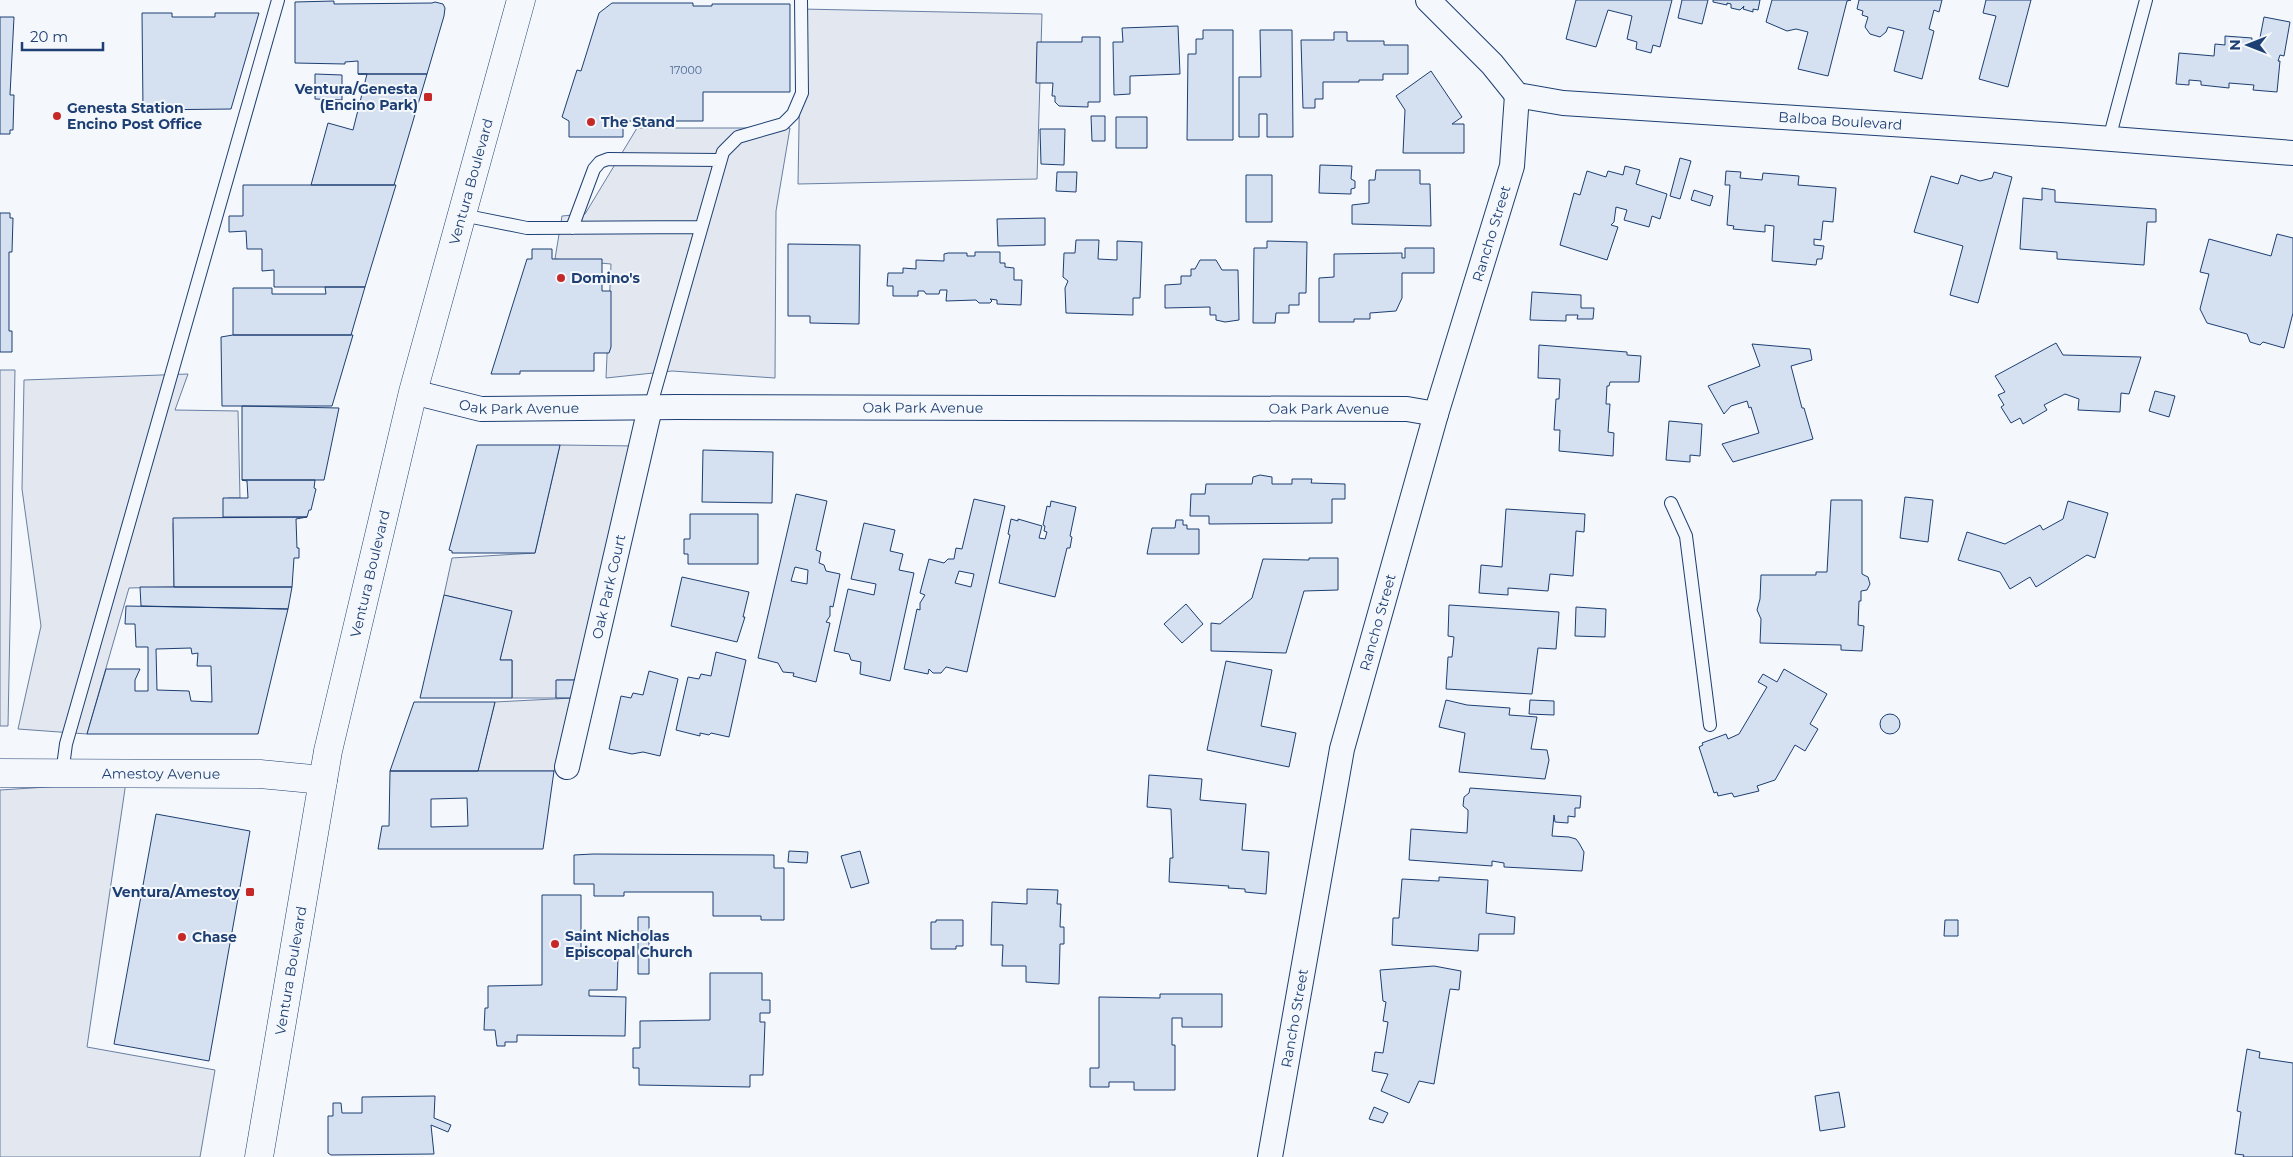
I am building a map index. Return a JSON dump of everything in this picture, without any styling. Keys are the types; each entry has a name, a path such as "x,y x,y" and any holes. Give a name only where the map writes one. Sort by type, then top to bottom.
{"main road":[{"name":"Ventura Boulevard","path":"261,1157 323,780 342,684 413,392 521,0"},
{"name":"Amestoy Avenue","path":"0,773 251,774 323,780"}],"street":[{"path":"1428,0 1492,64 1517,95"},
{"name":"Balboa Boulevard","path":"1517,95 1563,103 2293,153"},
{"name":"Rancho Street","path":"1270,1157 1342,749 1436,414 1512,166 1517,95"},
{"name":"Oak Park Avenue","path":"413,392 481,409 1407,409 1436,414"},
{"name":"Oak Park Court","path":"567,766 650,408"}],"lane":[{"path":"62,774 66,744 278,0"},
{"path":"650,408 723,152 738,137 783,124 793,114 802,93 801,0"},
{"path":"2109,139 2146,0"},
{"path":"572,228 594,169 600,162 608,159 720,160"},
{"path":"462,215 527,228 702,227"},
{"path":"1671,503 1686,536 1710,725"}],"shaded area":[{"path":"801,9 1042,14 1037,179 798,184"},
{"path":"637,128 790,128 776,211 775,378 672,371 606,378 611,264 555,259 562,216 585,214"},
{"path":"0,370 15,370 8,726 0,726"},
{"path":"188,374 175,410 238,411 240,498 228,498 223,518 173,523 174,587 129,588 87,734 18,729 41,626 22,489 24,380"},
{"path":"560,445 636,446 577,680 557,680 556,698 512,698 512,660 500,660 511,611 444,595 452,558 535,553"},
{"path":"573,698 554,771 478,771 495,702"},
{"path":"126,782 87,1047 215,1070 200,1157 0,1157 0,790"}],"building":[{"path":"1576,0 1672,0 1660,47 1653,45 1651,53 1636,49 1637,42 1627,39 1632,16 1608,10 1596,47 1566,39"},
{"path":"1682,0 1708,0 1702,24 1678,18"},
{"path":"1713,0 1760,0 1758,10 1753,9 1753,12 1743,9 1744,6 1740,10 1731,8 1731,4 1713,2"},
{"path":"1772,0 1851,0 1847,1 1828,76 1798,69 1808,32 1796,29 1787,31 1766,22"},
{"path":"1859,0 1942,0 1939,12 1934,10 1929,29 1934,31 1922,79 1894,71 1904,31 1888,27 1886,32 1880,37 1870,34 1865,27 1868,17 1862,15 1863,11 1857,9"},
{"path":"1986,0 2031,0 2008,87 1979,79 1996,16 1983,13"},
{"path":"334,1 334,4 435,2 443,4 445,8 444,16 427,74 358,74 358,61 345,62 345,64 295,63 295,2"},
{"path":"612,3 693,3 693,6 712,6 712,4 790,4 790,92 703,92 703,121 623,121 623,137 569,137 569,121 562,117 577,70 581,71 599,13"},
{"path":"142,13 172,13 172,17 215,17 215,13 259,13 231,109 143,110"},
{"path":"0,17 14,17 10,95 14,95 13,130 10,130 10,134 0,134"},
{"path":"2264,17 2290,22 2284,56 2280,55 2278,61 2280,61 2277,92 2253,90 2254,85 2229,83 2229,88 2201,85 2201,81 2189,80 2189,85 2176,84 2179,53 2214,56 2215,44 2225,45 2225,36 2252,38 2252,48 2258,48"},
{"path":"1178,26 1180,74 1130,76 1130,94 1114,95 1113,42 1123,42 1122,28"},
{"path":"1203,30 1233,30 1233,140 1187,140 1188,54 1196,54 1196,39 1203,39"},
{"path":"1260,30 1292,30 1293,137 1267,137 1267,114 1259,114 1259,137 1239,137 1239,77 1261,77"},
{"path":"1334,32 1347,32 1347,41 1384,41 1384,45 1408,45 1408,74 1383,74 1383,80 1323,82 1323,99 1315,99 1315,108 1303,108 1301,40 1334,40"},
{"path":"1082,37 1100,37 1100,102 1088,102 1088,107 1059,106 1055,102 1055,96 1052,96 1053,83 1036,83 1037,42 1082,42"},
{"path":"1431,71 1462,117 1452,124 1464,124 1464,153 1403,153 1405,110 1396,96"},
{"path":"315,74 342,75 342,100 315,99"},
{"path":"367,74 427,74 394,185 311,185 328,123 353,130"},
{"path":"1091,116 1105,116 1105,141 1092,141"},
{"path":"1116,117 1147,117 1147,148 1116,148"},
{"path":"1040,129 1065,129 1064,165 1041,164"},
{"path":"1680,158 1691,161 1680,199 1670,196"},
{"path":"1320,165 1352,166 1351,179 1355,181 1355,188 1351,189 1351,194 1319,193"},
{"path":"1625,166 1640,170 1636,184 1667,194 1660,219 1652,216 1649,227 1624,220 1627,210 1616,207 1614,222 1611,225 1618,227 1607,260 1560,245 1574,193 1580,195 1587,171 1606,177 1608,171 1623,175"},
{"path":"1376,170 1420,170 1420,184 1430,184 1431,226 1352,224 1352,205 1369,203 1369,180 1375,180"},
{"path":"1726,171 1741,172 1740,178 1762,180 1763,173 1799,176 1798,185 1836,188 1833,222 1823,221 1821,240 1814,239 1814,245 1824,246 1822,259 1817,259 1816,265 1772,261 1774,226 1765,225 1765,232 1733,229 1734,226 1727,225 1730,185 1725,185"},
{"path":"1057,172 1077,172 1076,192 1056,191"},
{"path":"1994,172 2012,177 1978,303 1950,295 1963,246 1914,232 1931,176 1958,184 1961,175 1980,181 1992,178"},
{"path":"1246,175 1272,175 1272,222 1246,222"},
{"path":"243,185 396,185 365,287 274,287 274,270 262,271 262,249 247,249 246,231 229,232 229,216 243,216"},
{"path":"2042,188 2055,190 2055,202 2156,209 2156,222 2147,222 2144,265 2057,259 2057,252 2020,249 2023,198 2042,200"},
{"path":"1694,190 1713,196 1710,206 1691,200"},
{"path":"0,213 10,213 10,218 13,218 12,252 9,252 9,331 12,331 12,352 0,352"},
{"path":"1045,218 1045,245 998,246 997,219"},
{"path":"2277,234 2293,238 2293,313 2284,348 2263,342 2260,345 2250,342 2247,334 2207,323 2200,309 2209,274 2200,272 2209,239 2271,256"},
{"path":"1076,240 1099,240 1098,259 1117,260 1117,241 1142,242 1140,298 1133,298 1133,315 1066,313 1065,288 1068,281 1063,277 1064,253 1075,253"},
{"path":"1267,241 1307,242 1306,293 1299,293 1299,305 1289,305 1289,313 1276,313 1275,323 1253,323 1254,248 1267,248"},
{"path":"788,244 860,245 859,324 810,323 810,316 788,316"},
{"path":"1405,248 1434,248 1434,273 1402,273 1402,298 1396,311 1370,313 1370,319 1354,319 1354,322 1319,322 1319,278 1334,277 1334,254 1402,253 1402,258 1405,258"},
{"path":"532,249 552,249 552,259 602,259 602,291 611,291 611,347 609,353 594,353 594,371 520,371 520,374 491,374 527,259 532,259"},
{"path":"975,252 1000,252 1000,263 1005,263 1005,267 1014,268 1014,280 1022,280 1021,305 997,304 997,300 990,299 992,301 990,303 979,303 976,300 946,301 947,290 940,290 939,294 926,294 924,291 918,291 918,296 893,296 893,286 887,286 888,273 903,273 903,268 916,269 916,260 944,261 944,254 967,253 967,256 975,256"},
{"path":"1200,260 1216,260 1222,270 1238,270 1239,320 1225,322 1216,320 1216,315 1210,315 1210,307 1165,308 1165,285 1181,284 1181,276 1191,276 1191,269 1195,269"},
{"path":"325,287 365,287 351,335 233,335 233,288 272,288 272,294 326,294"},
{"path":"1532,292 1581,295 1581,308 1594,308 1593,319 1577,319 1578,315 1566,315 1566,321 1530,320"},
{"path":"233,335 353,335 332,406 222,406 221,337"},
{"path":"2056,343 2063,355 2141,357 2129,394 2121,393 2120,412 2078,410 2079,399 2065,394 2044,405 2047,410 2023,424 2020,418 2011,423 2001,407 2004,405 1998,395 2005,392 1995,376"},
{"path":"1752,344 1810,349 1812,360 1791,366 1802,408 1804,408 1813,439 1733,462 1722,444 1759,433 1751,407 1749,408 1747,401 1731,406 1724,414 1708,386 1760,366"},
{"path":"1539,345 1627,352 1627,355 1641,356 1639,382 1610,382 1609,386 1607,386 1606,404 1610,404 1608,432 1614,433 1613,456 1559,451 1560,430 1554,430 1556,399 1559,399 1560,379 1538,378"},
{"path":"2155,391 2175,396 2169,417 2149,411"},
{"path":"242,406 339,408 324,480 242,480"},
{"path":"1669,421 1702,424 1700,456 1690,455 1690,462 1666,460"},
{"path":"477,445 560,445 535,553 452,553 449,550"},
{"path":"703,450 773,452 772,503 702,502"},
{"path":"1260,475 1272,477 1272,484 1292,484 1292,479 1312,479 1311,483 1345,484 1345,499 1332,499 1332,523 1209,524 1209,516 1190,516 1191,494 1205,494 1206,484 1252,484 1253,477"},
{"path":"242,480 315,480 314,488 316,489 311,510 309,510 307,517 223,517 223,498 248,498 247,481"},
{"path":"796,494 827,501 816,550 821,552 819,563 824,565 826,571 840,574 833,607 830,606 830,616 826,622 830,623 816,682 793,676 794,673 783,672 778,663 758,658","holes":["795,567 808,570 807,584 791,581"]},
{"path":"1905,497 1933,500 1928,542 1900,538"},
{"path":"974,499 1005,506 967,672 946,667 941,673 933,673 929,669 928,674 904,669 917,609 920,610 920,603 925,595 920,593 929,559 944,563 948,559 954,559 956,548 962,549","holes":["959,571 974,574 971,587 955,583"]},
{"path":"1831,500 1862,500 1862,574 1868,577 1870,584 1867,590 1861,591 1861,601 1859,601 1858,625 1864,626 1862,651 1841,650 1841,645 1760,643 1761,619 1757,610 1760,599 1761,575 1816,575 1816,572 1827,572"},
{"path":"1051,501 1076,507 1070,536 1072,537 1070,548 1067,548 1055,597 999,583 1010,535 1008,534 1011,519 1018,521 1018,519 1042,526 1039,538 1045,539 1047,532 1044,531 1045,526 1043,525 1047,506 1050,507"},
{"path":"2068,501 2108,513 2095,558 2087,555 2036,587 2030,577 2010,589 2000,572 1958,560 1967,532 2005,544 2040,525 2043,530 2063,519"},
{"path":"1506,509 1585,514 1584,532 1576,531 1573,576 1550,574 1548,591 1508,588 1508,595 1479,593 1481,565 1502,567"},
{"path":"690,514 758,514 758,564 688,564 688,554 684,554 684,539 690,539"},
{"path":"307,517 296,519 299,558 294,558 292,587 174,587 173,518"},
{"path":"1176,520 1183,520 1183,525 1187,525 1187,529 1199,529 1199,554 1147,554 1152,528 1175,528"},
{"path":"864,523 895,530 890,551 903,554 899,570 914,573 890,681 860,674 861,662 851,660 849,654 834,651 848,589 874,595 876,584 851,579"},
{"path":"1309,558 1338,558 1338,590 1304,591 1286,653 1211,651 1211,623 1220,624 1252,598 1263,559 1309,560"},
{"path":"682,577 749,592 743,617 745,617 737,642 671,626"},
{"path":"140,587 292,587 288,609 141,606"},
{"path":"444,595 512,611 500,660 512,660 512,698 420,698"},
{"path":"1186,604 1203,624 1182,643 1164,624"},
{"path":"1449,605 1559,612 1556,649 1538,648 1532,694 1446,689 1448,657 1452,657 1454,637 1448,636"},
{"path":"126,606 288,609 258,734 87,734 106,669 140,669 135,680 135,691 148,691 148,647 136,647 135,624 125,624","holes":["191,648 192,654 198,653 197,666 211,666 212,702 191,701 189,691 157,690 156,649"]},
{"path":"1576,607 1606,609 1605,637 1575,636"},
{"path":"716,652 746,660 729,737 711,733 709,735 700,733 700,736 676,730 688,677 699,679 701,674 711,676"},
{"path":"1226,661 1272,670 1261,726 1296,733 1289,767 1207,750"},
{"path":"1784,669 1827,694 1810,724 1818,729 1805,751 1795,745 1775,780 1757,786 1759,791 1734,797 1732,793 1718,796 1717,792 1714,793 1699,747 1703,745 1702,743 1726,734 1728,739 1739,734 1767,687 1758,682 1763,674 1777,682"},
{"path":"649,671 678,679 660,756 643,752 632,754 609,749 621,696 631,698 633,693 643,695"},
{"path":"556,680 577,680 573,698 556,698"},
{"path":"1446,700 1467,705 1510,708 1509,715 1537,717 1531,749 1547,750 1549,760 1545,779 1459,772 1465,733 1439,727"},
{"path":"1530,700 1554,701 1554,715 1529,714"},
{"path":"414,702 495,702 478,771 390,771"},
{"path":"1890,714 1897,717 1900,724 1897,731 1890,734 1883,731 1880,724 1883,717"},
{"path":"390,771 554,771 543,849 378,849 382,826 389,826","holes":["467,798 468,826 431,827 431,799"]},
{"path":"1149,775 1202,779 1200,800 1246,804 1242,850 1269,852 1266,894 1245,892 1245,889 1228,888 1229,886 1169,882 1170,858 1173,858 1171,809 1147,807"},
{"path":"1470,788 1581,796 1580,808 1575,808 1575,817 1568,816 1568,823 1555,822 1554,815 1552,836 1576,839 1584,852 1582,871 1504,867 1504,863 1492,861 1492,866 1409,860 1411,829 1467,833 1468,810 1463,806 1464,797 1469,793"},
{"name":"Chase","path":"156,814 250,831 209,1061 114,1044"},
{"path":"789,851 808,852 807,863 788,862"},
{"path":"860,851 869,883 851,888 841,856"},
{"path":"574,855 774,855 774,868 784,868 784,920 761,920 761,916 713,916 713,892 624,892 624,896 594,896 594,884 574,884"},
{"path":"1439,877 1488,880 1486,913 1515,917 1514,934 1479,934 1478,951 1392,945 1393,918 1399,918 1402,879 1439,881"},
{"path":"1027,889 1058,890 1057,904 1061,904 1060,927 1064,927 1064,944 1060,944 1059,984 1026,982 1026,966 1002,966 1003,945 991,945 992,902 1027,904"},
{"path":"542,895 581,895 581,957 618,957 617,990 589,990 589,996 626,997 625,1036 517,1035 517,1042 505,1042 505,1046 497,1046 495,1030 484,1030 485,1008 488,1008 488,986 542,985"},
{"path":"638,917 649,917 649,974 638,974"},
{"path":"936,920 963,920 963,946 956,946 956,949 931,949 931,922 936,922"},
{"path":"1945,920 1958,920 1958,936 1944,936"},
{"path":"1434,966 1461,971 1459,990 1450,989 1434,1084 1419,1081 1409,1103 1381,1091 1388,1074 1372,1071 1375,1052 1383,1053 1388,1022 1383,1021 1386,1002 1383,1001 1380,970"},
{"path":"710,973 762,973 762,1000 770,1000 770,1013 760,1013 760,1022 765,1022 763,1075 750,1075 750,1087 639,1085 639,1068 633,1068 633,1048 640,1048 640,1021 710,1020"},
{"path":"1160,994 1222,994 1222,1027 1182,1027 1182,1018 1172,1018 1172,1045 1175,1045 1175,1090 1134,1090 1134,1082 1109,1082 1109,1087 1090,1087 1090,1068 1099,1068 1099,997 1160,998"},
{"path":"2247,1049 2260,1052 2259,1058 2293,1063 2293,1157 2243,1157 2244,1155 2235,1154 2241,1112 2237,1111"},
{"path":"1839,1092 1845,1127 1820,1131 1815,1096"},
{"path":"435,1096 434,1118 451,1125 448,1132 431,1125 434,1154 331,1155 328,1153 328,1116 333,1116 333,1103 341,1103 342,1113 362,1113 362,1097"},
{"path":"1374,1107 1388,1113 1383,1123 1369,1119"}],"place":[{"name":"Ventura/Genesta (Encino Park)","path":"428,97"},
{"name":"Genesta Station Encino Post Office","path":"57,116"},
{"name":"The Stand","path":"591,122"},
{"name":"Domino's","path":"561,278"},
{"name":"Ventura/Amestoy","path":"250,892"},
{"name":"Chase","path":"182,937"},
{"name":"Saint Nicholas Episcopal Church","path":"555,944"}]}
